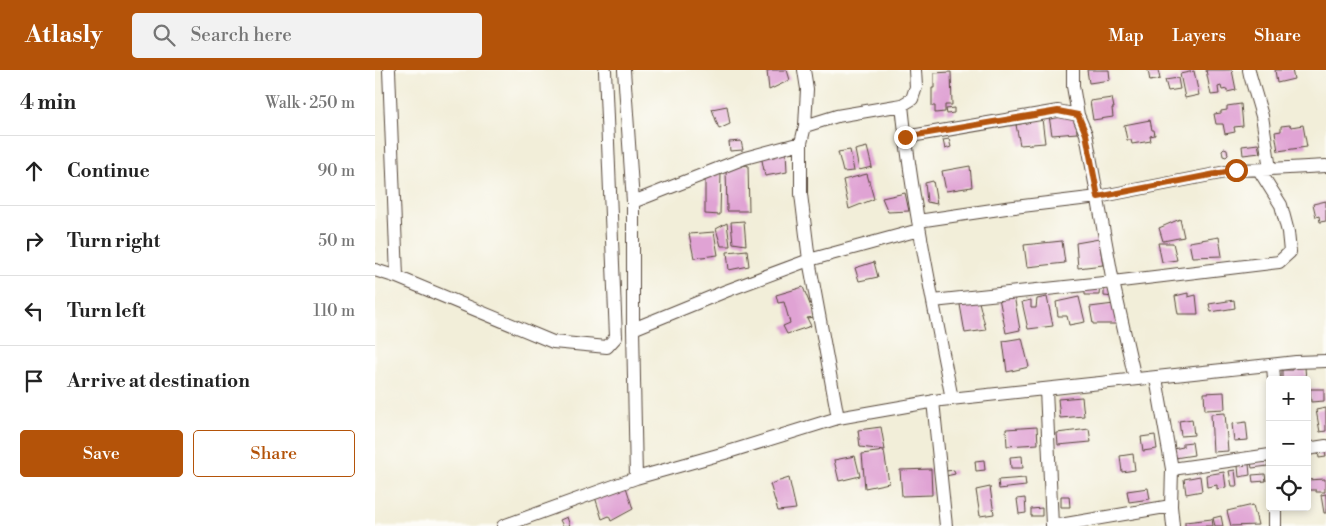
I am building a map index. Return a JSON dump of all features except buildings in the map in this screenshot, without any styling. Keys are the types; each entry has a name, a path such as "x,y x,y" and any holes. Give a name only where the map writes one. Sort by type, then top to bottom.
{"street":[{"path":"389,70 397,277"},
{"path":"375,270 397,277 553,342 607,347 616,337 605,70"},
{"path":"624,70 633,202 636,478"},
{"path":"803,70 807,89 805,126 801,143 801,194 809,260 838,418"},
{"path":"805,126 837,116 902,105 912,98 916,87 915,70"},
{"path":"1073,70 1073,86 1078,115 1086,134 1113,282 1135,379"},
{"path":"933,301 1279,262 1290,252 1288,232 1281,205 1265,170 1262,116 1249,70"},
{"path":"902,105 919,226 952,399"},
{"path":"905,137 1058,111 1078,115"},
{"path":"633,202 745,158 801,143"},
{"path":"633,329 809,260 919,226 1006,208 1098,197 1236,170 1326,166"},
{"path":"503,526 636,478 838,418 933,401 1296,362 1326,361"},
{"path":"1273,365 1274,376"},
{"path":"1156,378 1172,469 1171,506 1173,526"},
{"path":"1046,389 1053,526 1171,506"},
{"path":"933,401 946,526"},
{"path":"1311,448 1326,446"},
{"path":"1172,469 1266,456"},
{"path":"1275,511 1275,526"}],"route":[{"path":"905,137 1058,111 1078,115 1086,134 1098,197 1236,170"}]}
